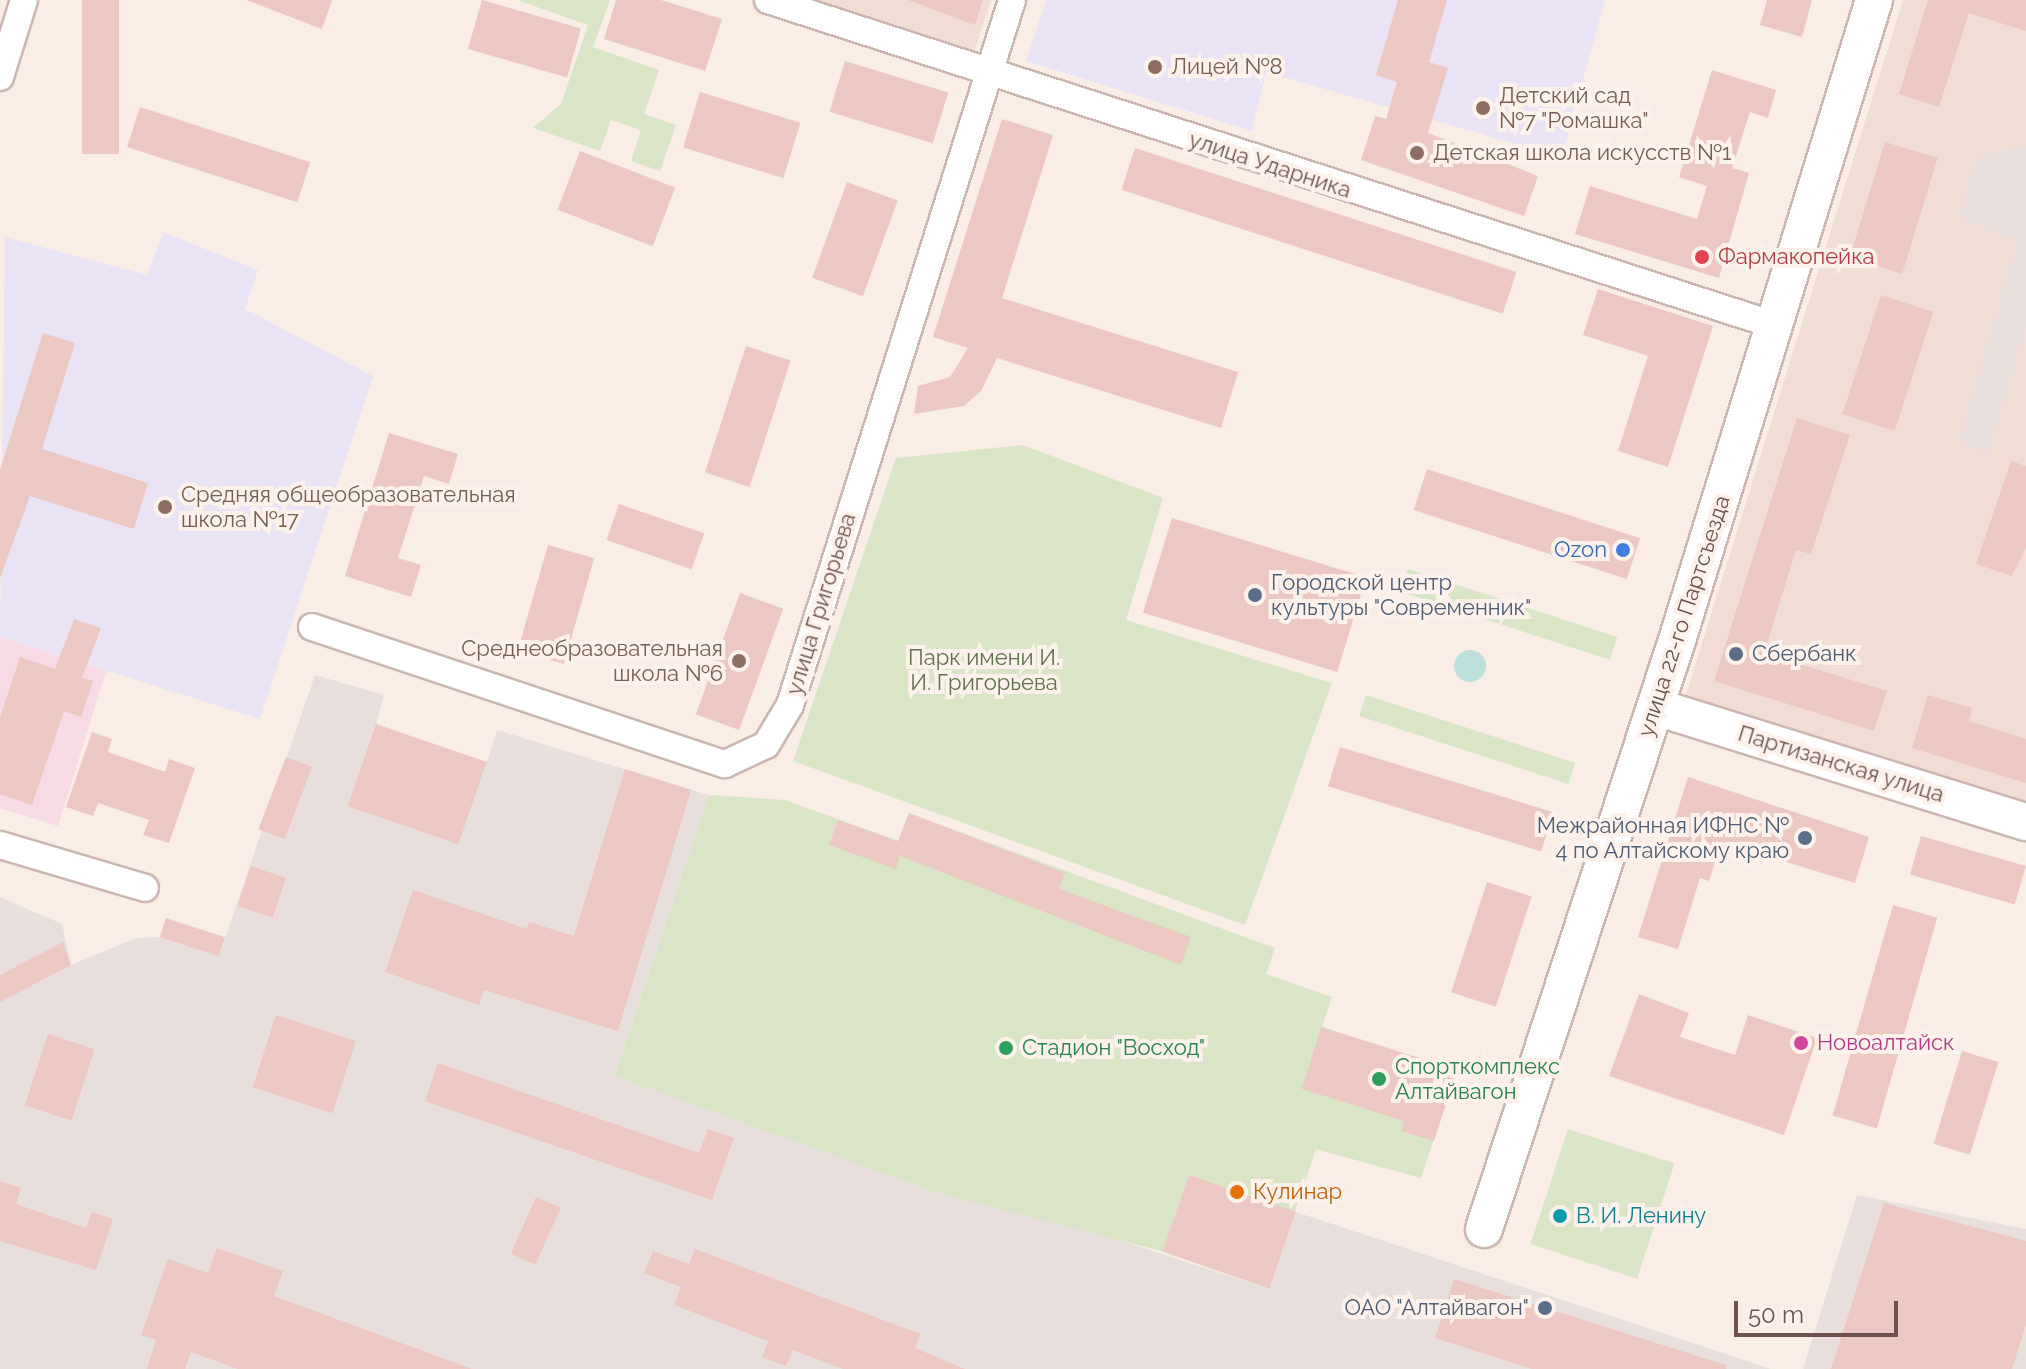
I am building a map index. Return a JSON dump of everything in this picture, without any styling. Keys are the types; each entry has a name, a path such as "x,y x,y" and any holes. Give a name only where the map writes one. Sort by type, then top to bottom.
{"street":[{"path":"0,77 24,0"},
{"name":"улица Ударника","path":"768,0 986,75 1774,325"},
{"name":"улица Григорьева","path":"312,627 725,764 766,745 790,705 1012,0"},
{"name":"улица 22-го Партсъезда","path":"1484,1229 1656,707 1874,0"},
{"name":"Партизанская улица","path":"1656,707 2026,822"},
{"path":"0,845 145,888"}],"shaded area":[{"path":"816,0 991,0 974,53"},
{"name":"Детский сад №7 \"Ромашка\"","path":"1046,0 1605,0 1562,157 1266,72 1252,131 1026,61"},
{"path":"1903,0 2026,0 2026,807 1684,701"},
{"path":"2026,146 2026,329 1988,455 1958,442 2017,240 1958,218 1976,157"},
{"name":"Средняя общеобразовательная школа №17","path":"163,232 258,270 245,309 373,376 260,719 0,637 5,237 147,275"},
{"path":"0,637 106,671 58,826 0,808"},
{"path":"315,675 384,695 376,725 487,762 497,730 709,795 614,1075 1269,1289 1296,1212 1771,1369 0,1369 0,897 62,924 71,965 136,938 160,937 219,956"},
{"path":"1857,1195 2026,1229 2026,1369 1803,1369"}],"green space":[{"path":"517,0 610,0 593,47 659,70 644,114 676,125 660,171 631,161 641,130 611,120 600,151 533,128 561,104 588,25"},
{"name":"Парк имени И. И. Григорьева","path":"1023,445 1163,498 1126,620 1332,683 1245,925 793,761 896,458"},
{"path":"1408,569 1617,637 1610,660 1401,592"},
{"path":"1366,695 1575,763 1568,784 1359,716"},
{"name":"Стадион \"Восход\"","path":"709,795 785,800 898,841 909,813 1275,948 1266,974 1332,997 1322,1027 1457,1070 1421,1178 1316,1149 1269,1289 1161,1251 935,1192 614,1076"},
{"path":"1568,1129 1675,1164 1637,1279 1531,1244"}],"water":[{"path":"1470,650 1481,655 1486,666 1481,677 1470,682 1459,677 1454,666 1459,655"}],"building":[{"path":"82,0 119,0 119,154 82,154"},
{"path":"246,0 332,0 322,29"},
{"path":"482,0 581,28 567,77 468,49"},
{"path":"616,0 661,0 722,19 705,71 604,39"},
{"path":"908,0 983,0 975,25"},
{"path":"1398,0 1447,0 1429,62 1448,68 1428,133 1538,176 1524,216 1361,160 1375,116 1386,119 1397,82 1376,75"},
{"path":"1767,0 1812,0 1802,37 1760,25"},
{"path":"1928,0 2026,0 2026,31 1969,13 1939,107 1899,94"},
{"path":"845,61 948,93 933,143 830,112"},
{"path":"1712,70 1776,90 1768,118 1750,112 1732,168 1749,173 1719,278 1575,234 1590,186 1697,219 1707,186 1679,177"},
{"path":"700,92 800,123 783,178 683,147"},
{"path":"140,107 310,162 297,202 127,147"},
{"path":"1002,119 1053,135 1002,298 1238,372 1221,428 997,358 981,391 964,406 914,414 918,386 950,377 968,348 933,337"},
{"path":"1885,142 1938,158 1902,274 1850,258"},
{"path":"1135,148 1516,272 1503,314 1121,190"},
{"path":"580,151 675,188 653,246 557,210"},
{"path":"847,182 898,200 863,296 812,278"},
{"path":"1598,289 1713,326 1668,467 1618,451 1648,356 1583,335"},
{"path":"1881,295 1933,312 1895,431 1842,414"},
{"path":"43,333 75,343 42,449 148,483 134,529 30,496 0,578 0,470"},
{"path":"746,346 791,361 750,487 705,472"},
{"path":"1797,418 1850,435 1811,554 1796,550 1764,653 1887,691 1874,731 1714,681"},
{"path":"389,433 458,454 449,484 424,476 398,558 421,565 411,597 345,576"},
{"path":"2011,461 2026,466 2026,548 2012,576 1976,564"},
{"path":"1427,469 1640,538 1627,579 1414,510"},
{"path":"619,504 704,533 692,569 607,540"},
{"name":"Городской центр культуры \"Современник\"","path":"1172,518 1366,577 1337,672 1143,613"},
{"path":"548,545 594,558 564,664 518,651"},
{"name":"Среднеобразовательная школа №6","path":"740,593 783,609 739,730 696,714"},
{"path":"74,619 101,628 82,678 93,681 81,717 64,711 32,805 0,794 0,718 20,657 55,669"},
{"path":"1928,695 1972,708 1969,721 2026,739 2026,783 1912,748"},
{"path":"376,724 487,762 458,844 348,806"},
{"path":"92,732 112,739 108,752 165,772 169,759 195,768 169,843 143,835 149,820 98,803 93,816 66,807"},
{"path":"1340,747 1553,812 1541,851 1328,786"},
{"path":"286,757 312,767 285,839 258,829"},
{"path":"625,769 691,790 618,1031 484,990 479,1005 385,972 413,890 527,929 529,922 574,936"},
{"path":"1688,777 1869,837 1855,883 1721,842 1709,881 1700,878 1678,949 1638,937"},
{"path":"909,813 1065,873 1059,889 1191,937 1181,965 900,856 896,869 829,845 838,820 898,841"},
{"path":"1921,836 2026,866 2015,904 1910,874"},
{"path":"251,866 286,878 272,918 237,906"},
{"path":"1487,882 1532,897 1496,1007 1451,992"},
{"path":"1893,905 1937,918 1877,1128 1833,1116"},
{"path":"166,918 225,937 219,956 160,937"},
{"path":"63,942 71,965 0,1002 0,975"},
{"path":"1639,994 1689,1013 1680,1037 1735,1055 1748,1015 1817,1038 1784,1135 1609,1076"},
{"path":"276,1015 356,1041 332,1113 253,1087"},
{"name":"Спорткомплекс Алтайвагон","path":"1321,1027 1457,1070 1434,1141 1401,1131 1404,1121 1302,1089"},
{"path":"48,1034 95,1049 71,1120 25,1105"},
{"path":"1962,1051 1998,1062 1970,1155 1934,1144"},
{"path":"438,1063 699,1153 708,1129 734,1138 712,1200 425,1101"},
{"path":"1189,1175 1296,1212 1269,1288 1163,1252"},
{"path":"0,1181 21,1188 16,1204 86,1228 92,1212 113,1219 96,1270 0,1241"},
{"path":"536,1197 561,1208 535,1265 511,1254"},
{"path":"1884,1203 2026,1241 2026,1325 2012,1369 1831,1369"},
{"path":"217,1248 283,1271 274,1296 472,1369 238,1369 191,1352 185,1369 147,1369 156,1340 141,1335 168,1259 208,1273"},
{"path":"695,1249 920,1334 915,1348 965,1369 843,1369 793,1350 786,1366 762,1357 768,1341 674,1305 681,1287 644,1273 653,1251 689,1264"},
{"path":"1454,1279 1726,1365 1726,1369 1532,1369 1435,1338"}],"place":[{"name":"Лицей №8","path":"1155,67"},
{"name":"Детский сад №7 \"Ромашка\"","path":"1483,108"},
{"name":"Детская школа искусств №1","path":"1417,153"},
{"name":"Фармакопейка","path":"1702,257"},
{"name":"Средняя общеобразовательная школа №17","path":"165,507"},
{"name":"Ozon","path":"1623,550"},
{"name":"Городской центр культуры \"Современник\"","path":"1255,595"},
{"name":"Сбербанк","path":"1736,654"},
{"name":"Среднеобразовательная школа №6","path":"739,661"},
{"name":"Межрайонная ИФНС № 4 по Алтайскому краю","path":"1805,838"},
{"name":"Новоалтайск","path":"1801,1043"},
{"name":"Стадион \"Восход\"","path":"1006,1048"},
{"name":"Спорткомплекс Алтайвагон","path":"1379,1079"},
{"name":"Кулинар","path":"1237,1192"},
{"name":"В. И. Ленину","path":"1560,1216"},
{"name":"ОАО \"Алтайвагон\"","path":"1545,1308"}]}
